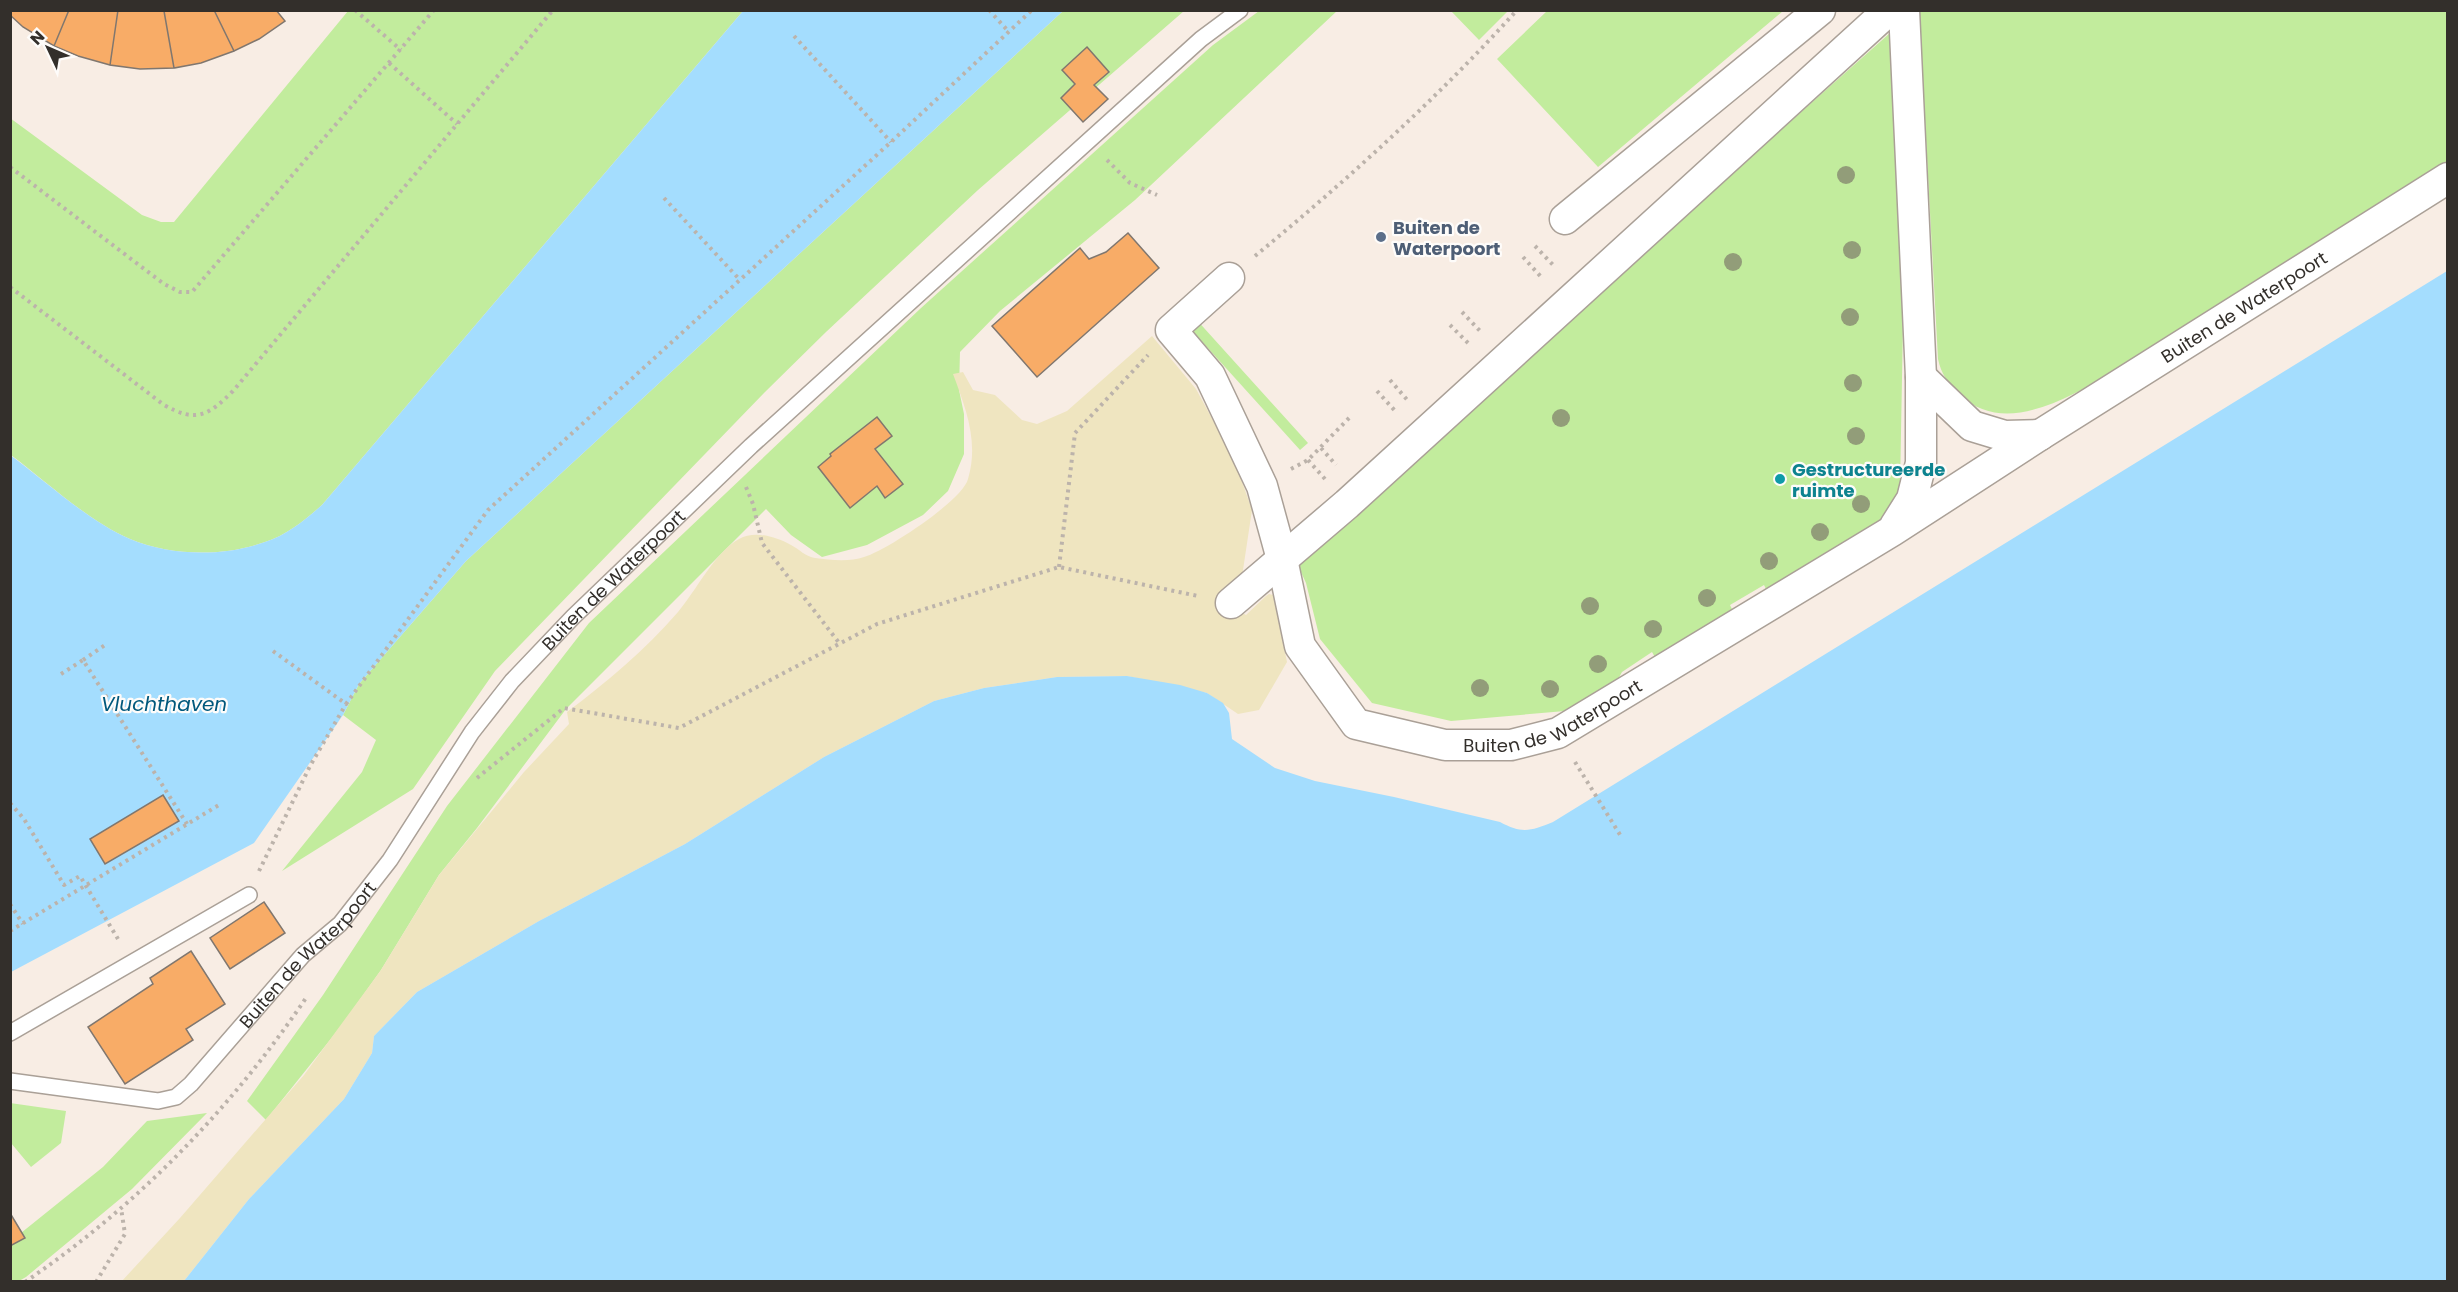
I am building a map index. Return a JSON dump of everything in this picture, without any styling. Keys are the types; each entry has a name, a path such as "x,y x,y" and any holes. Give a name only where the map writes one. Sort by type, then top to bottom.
{"street":[{"path":"1565,219 1820,10"},
{"path":"1231,603 1347,504 1889,10"},
{"name":"Buiten de Waterpoort","path":"1892,531 1912,499 1922,463 1921,378 1904,10"},
{"name":"Buiten de Waterpoort","path":"1171,330 1210,376 1262,486 1282,559 1300,646 1356,724 1445,745 1511,745 1558,733 1892,531 2448,178"},
{"path":"1171,330 1229,278"},
{"path":"1921,378 1972,426 2005,436 2040,435"}],"lane":[{"name":"Buiten de Waterpoort","path":"10,1081 158,1101 176,1097 191,1084 303,955 340,924 390,860 472,732 512,681 573,617 734,462 1201,39 1240,10"},
{"path":"10,1033 249,895"}],"path":[{"path":"355,10 400,50"},
{"path":"10,168 164,284 180,292 192,292 434,10"},
{"path":"10,287 164,405 180,413 200,416 217,407 233,391 553,10"},
{"path":"989,10 1009,32"},
{"path":"255,878 310,766 346,704 488,510 1032,10"},
{"path":"1229,278 1373,153 1486,45 1517,10"},
{"path":"794,36 891,142"},
{"path":"389,63 457,124"},
{"path":"1101,154 1130,183 1157,195"},
{"path":"664,198 740,280"},
{"path":"1059,567 1075,433 1171,330"},
{"path":"1262,486 1308,460 1352,415"},
{"path":"734,462 753,504 762,543 840,644"},
{"path":"433,794 446,803 564,708 679,728 877,624 1059,567 1231,603"},
{"path":"61,674 105,645"},
{"path":"273,651 346,704"},
{"path":"83,660 188,824"},
{"path":"1558,733 1622,838"},
{"path":"10,802 24,819 64,885 80,876 119,942"},
{"path":"10,931 219,805"},
{"path":"10,904 23,924"},
{"path":"25,1281 104,1223 166,1168 209,1124 273,1047 312,989"},
{"path":"96,1281 125,1233 121,1208"}],"green space":[{"path":"348,11 743,11 316,511 281,535 249,547 232,550 180,551 162,549 130,539 83,512 11,455 10,118 142,215 161,222 174,222"},
{"path":"1063,11 1184,11 978,190 765,392 495,671 413,789 282,871 362,772 376,740 343,715 359,684 466,561"},
{"path":"1259,11 1337,11 1135,200 1000,311 960,352 959,390 964,414 964,454 948,491 923,515 867,545 822,557 791,535 766,509 566,709 439,875 381,970 342,1025 266,1120 247,1101 323,995 447,806 589,623 921,308 1213,45"},
{"path":"1451,11 1508,11 1479,40"},
{"path":"1547,11 1783,11 1598,167 1497,59"},
{"path":"1919,11 2447,11 2447,161 2113,374 2076,393 2036,409 2016,413 1996,413 1977,407 1959,394 1946,378 1938,359"},
{"path":"1890,33 1904,269 1900,487 1899,497 1887,517 1767,591 1764,585 1730,605 1733,611 1656,659 1652,652 1622,672 1617,681 1565,711 1451,721 1372,703 1320,639 1306,583 1296,561"},
{"path":"1195,318 1308,443 1300,450 1187,325"},
{"path":"10,1103 66,1111 61,1143 31,1167 11,1143"},
{"path":"207,1113 132,1189 26,1277 11,1282 11,1241 103,1167 147,1121"}],"sand":[{"path":"1152,336 1196,389 1234,459 1252,510 1237,610 1246,615 1266,596 1273,595 1287,662 1259,710 1238,714 1207,693 1127,676 1057,677 984,688 934,701 824,757 685,844 539,921 417,992 374,1036 372,1053 344,1099 249,1199 184,1281 121,1282 180,1218 304,1075 381,970 439,875 524,772 569,724 567,712 611,677 652,639 678,612 714,562 730,545 745,536 759,535 779,539 815,558 853,560 875,553 939,511 963,488 968,479 972,439 953,374 963,372 973,390 995,395 1022,420 1037,424 1067,411"}],"water":[{"name":"Vluchthaven","path":"743,11 1063,11 466,561 359,684 343,715 254,843 11,972 10,455 99,522 146,545 180,551 215,552 249,547 288,531 322,505"},
{"path":"2447,271 2447,1281 184,1281 249,1199 344,1099 372,1053 374,1036 417,992 539,921 685,844 824,757 934,701 984,688 1057,677 1127,676 1180,685 1207,693 1223,703 1229,713 1232,739 1275,768 1315,781 1500,822 1521,830 1539,827 1553,822"}],"building":[{"path":"10,10 69,10 54,46 23,27 10,15"},
{"path":"69,10 118,10 110,65 54,46"},
{"path":"118,10 164,11 174,68 140,69 110,65"},
{"path":"214,10 276,10 285,21 259,39 234,51"},
{"path":"214,10 234,51 201,63 174,68 164,11"},
{"path":"1087,47 1109,72 1094,85 1108,99 1083,122 1061,98 1075,84 1062,70"},
{"path":"1128,233 1159,268 1037,377 992,326 1080,248 1089,259 1106,252"},
{"path":"877,417 892,436 875,449 903,484 885,498 877,486 850,508 818,467 831,456 830,454"},
{"path":"163,795 179,821 105,864 90,839"},
{"path":"264,902 285,933 230,969 210,938"},
{"path":"191,951 225,1004 186,1029 193,1040 125,1084 88,1027 153,984 150,978"},
{"path":"10,1213 25,1238 10,1246"}],"place":[{"name":"Buiten de Waterpoort","path":"1381,237"},
{"name":"Gestructureerde ruimte","path":"1780,479"}]}
